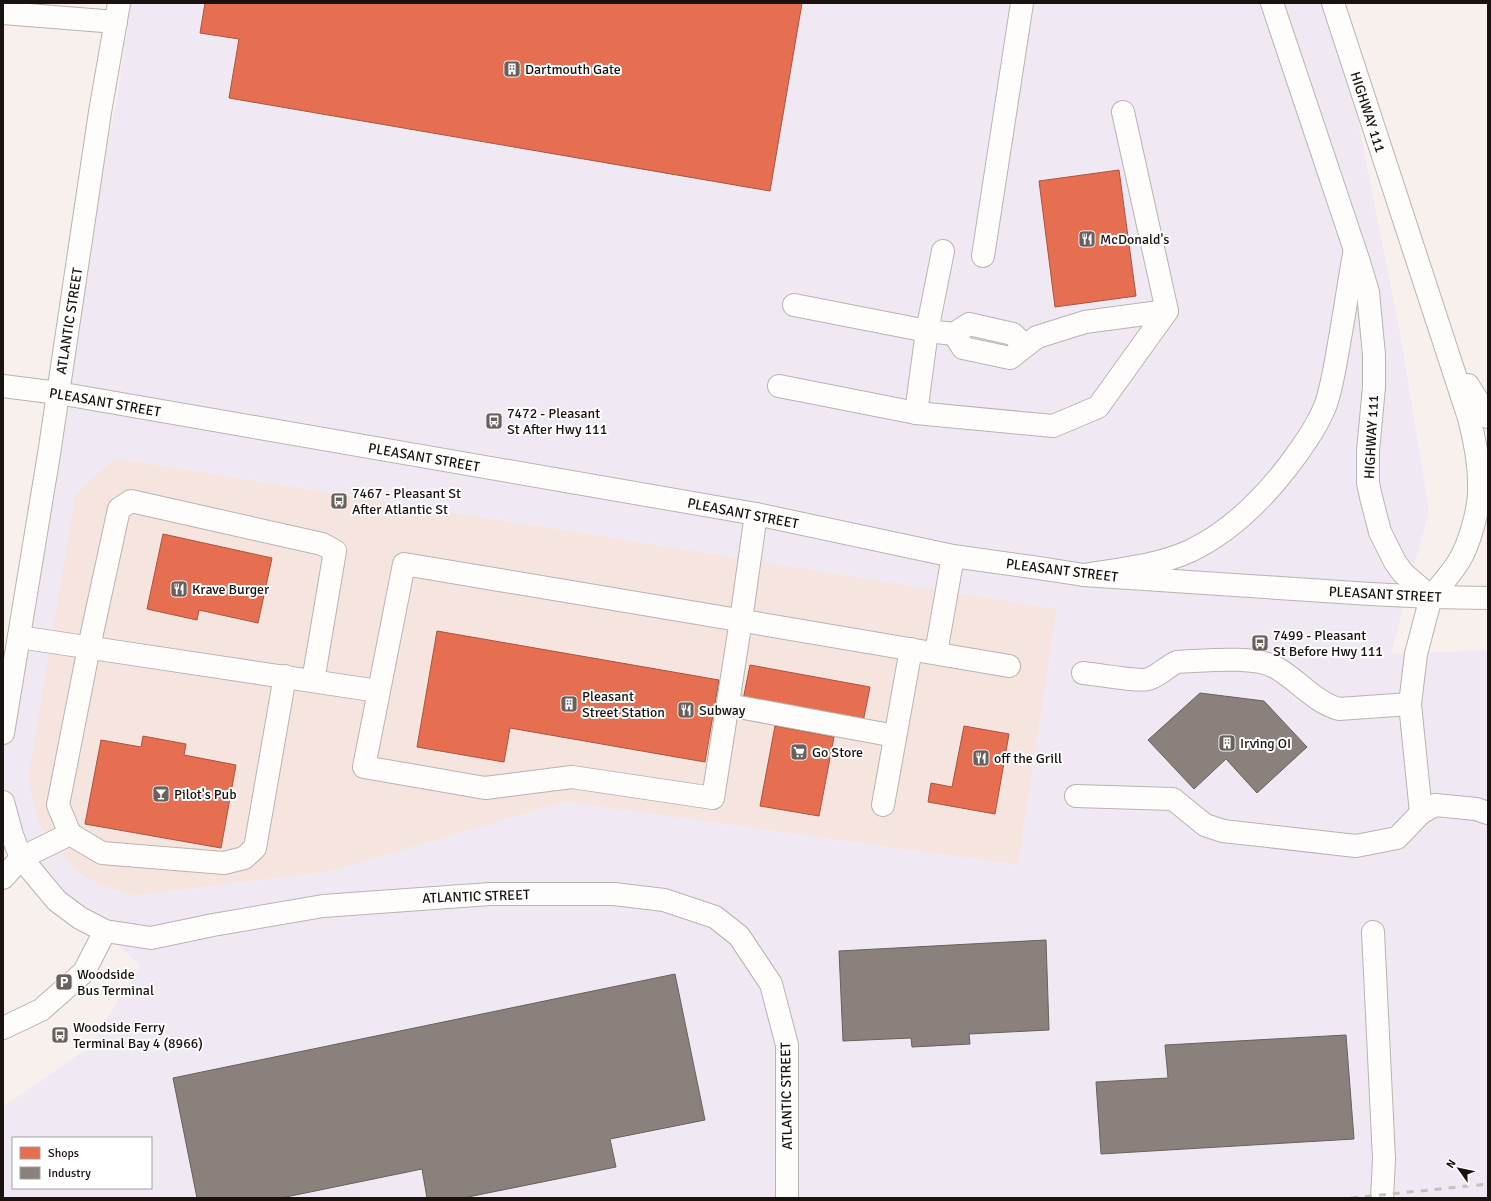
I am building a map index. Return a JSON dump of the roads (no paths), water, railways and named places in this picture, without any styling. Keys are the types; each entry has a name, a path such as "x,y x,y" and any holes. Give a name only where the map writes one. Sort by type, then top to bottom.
{"main road":[{"path":"983,256 1022,3"},
{"name":"HIGHWAY 111","path":"1272,3 1368,292 1374,355 1374,387 1368,451 1368,483 1380,532 1395,562 1403,573 1430,598 1448,576 1464,552 1474,521 1479,492 1476,455 1471,424 1333,3"},
{"path":"3,13 115,8"},
{"name":"ATLANTIC STREET","path":"3,733 6,701 19,636 49,454 115,8"},
{"path":"779,386 916,413 1053,426 1098,407 1167,311 1124,112"},
{"path":"916,413 927,331 943,251"},
{"path":"1084,575 1137,567 1176,556 1191,550 1225,530 1265,494 1278,480 1320,420 1335,366 1355,251"},
{"path":"794,305 927,331 954,334 969,324 1013,334 1025,346 1037,336 1085,322 1113,317 1167,311"},
{"path":"1445,344 1488,417"},
{"name":"PLEASANT STREET","path":"3,386 58,393 756,514 953,556 1084,575 1430,598 1488,598"},
{"path":"285,676 255,848 244,858 224,863 102,852 70,834 58,805 88,647 119,508 131,501 322,544 335,551 313,681"},
{"path":"756,514 741,620 713,798 572,777 485,788 364,767 404,564 741,620 1009,666"},
{"path":"936,653 953,556"},
{"path":"1421,813 1410,704 1416,654 1430,598"},
{"path":"19,636 378,690"},
{"path":"883,805 911,649"},
{"path":"1083,673 1146,680 1177,662 1244,660 1266,663 1276,668 1327,706 1338,710 1410,704"},
{"path":"728,705 895,736"},
{"path":"1076,796 1173,799 1205,825 1223,831 1356,846 1397,838 1421,813 1435,805 1476,809 1488,813"},
{"name":"ATLANTIC STREET","path":"3,802 12,835 22,858 57,901 80,918 105,931 151,938 213,925 323,906 490,894 621,895 664,900 715,917 739,936 771,984 787,1044 787,1198"},
{"path":"3,878 22,858 70,834"},
{"path":"3,1028 41,1010 84,972 105,931"},
{"path":"1373,932 1384,1159 1382,1198"}],"railway":[{"path":"1351,1198 1488,1184"}],"place":[{"name":"Dartmouth Gate","path":"512,69"},
{"name":"McDonald's","path":"1087,239"},
{"name":"7472 - Pleasant St After Hwy 111","path":"494,421"},
{"name":"7467 - Pleasant St After Atlantic St","path":"339,501"},
{"name":"Krave Burger","path":"179,589"},
{"name":"7499 - Pleasant St Before Hwy 111","path":"1260,643"},
{"name":"Pleasant Street Station","path":"569,704"},
{"name":"Subway","path":"686,710"},
{"name":"Irving OI","path":"1227,743"},
{"name":"Go Store","path":"799,752"},
{"name":"off the Grill","path":"981,758"},
{"name":"Pilot's Pub","path":"161,794"},
{"name":"Woodside Bus Terminal","path":"64,982"},
{"name":"Woodside Ferry Terminal Bay 4 (8966)","path":"60,1035"}]}
